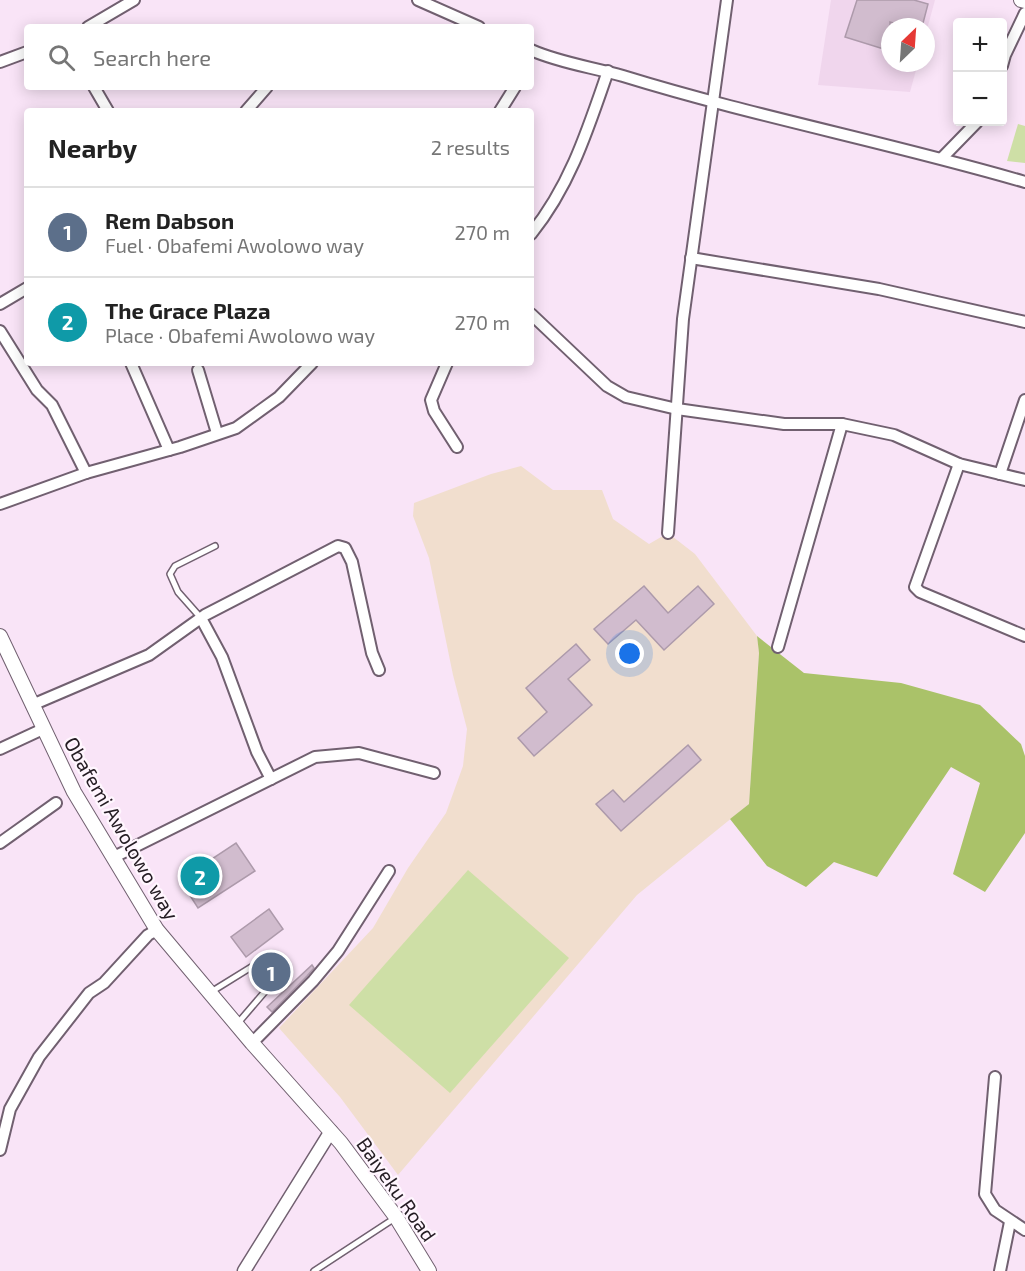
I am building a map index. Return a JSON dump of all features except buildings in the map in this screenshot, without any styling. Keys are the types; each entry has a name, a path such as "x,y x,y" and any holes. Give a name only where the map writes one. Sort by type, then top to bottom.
{"main road":[{"name":"Obafemi Awolowo way","path":"0,636 74,792 158,930 252,1043 331,1131"},
{"name":"Baiyeku Road","path":"331,1131 396,1217 429,1271"}],"street":[{"path":"93,24 134,0"},
{"path":"418,0 472,24"},
{"path":"668,533 683,319 727,0"},
{"path":"1007,51 1025,13"},
{"path":"0,62 24,53"},
{"path":"534,55 608,72 713,104 942,158 1025,182"},
{"path":"534,230 546,216 573,168 608,72"},
{"path":"96,90 106,108"},
{"path":"249,108 264,90"},
{"path":"502,108 513,90"},
{"path":"942,158 973,126"},
{"path":"691,258 879,289 1025,322"},
{"path":"0,304 24,290"},
{"path":"534,317 615,392 626,397 677,409 784,424 842,424 894,435 959,464 1025,480"},
{"path":"0,332 37,390 52,405 86,473"},
{"path":"132,366 169,450"},
{"path":"0,504 86,473 169,450 236,428 279,397 309,366"},
{"path":"446,366 431,400 434,411 458,447"},
{"path":"198,370 218,433"},
{"path":"1000,474 1025,400"},
{"path":"778,647 842,424"},
{"path":"959,464 915,587 920,592 1025,636"},
{"path":"32,705 149,655 201,618 343,546 352,562 372,653 379,670"},
{"path":"201,618 222,657 257,752 271,779"},
{"path":"0,749 43,729"},
{"path":"114,857 315,757 359,753 434,772"},
{"path":"0,843 56,803"},
{"path":"252,1043 313,981 338,951 389,871"},
{"path":"0,1150 4,1116 39,1057 82,1002 104,983 136,946 158,930"},
{"path":"995,1077 985,1194 989,1204 1010,1222 1025,1230"},
{"path":"244,1271 331,1131"},
{"path":"1000,1271 1010,1222"}],"lane":[{"path":"201,618 178,592 170,574 175,566 215,546"},
{"path":"211,992 261,961 268,964"},
{"path":"237,1024 274,981 272,971"},
{"path":"314,1271 396,1217"}],"shaded area":[{"path":"831,0 935,0 930,18 881,18 881,72 916,72 910,92 818,85"},
{"path":"521,466 553,490 602,490 613,519 649,544 668,533 695,554 757,636 759,653 749,804 637,895 398,1175 340,1097 279,1028 373,928 408,868 446,813 463,766 467,729 453,675 429,558 413,516 414,503 491,474"}],"green space":[{"path":"1018,124 1025,126 1025,163 1007,161"},
{"path":"757,636 804,673 901,683 980,705 1021,744 1025,756 1025,833 985,892 953,874 980,783 951,767 877,877 834,862 806,887 767,866 730,819 749,804 759,653"},
{"path":"468,870 569,958 450,1093 349,1005"}],"place":[{"name":"The Grace Plaza","path":"200,876"},
{"name":"Rem Dabson","path":"271,972"}]}
